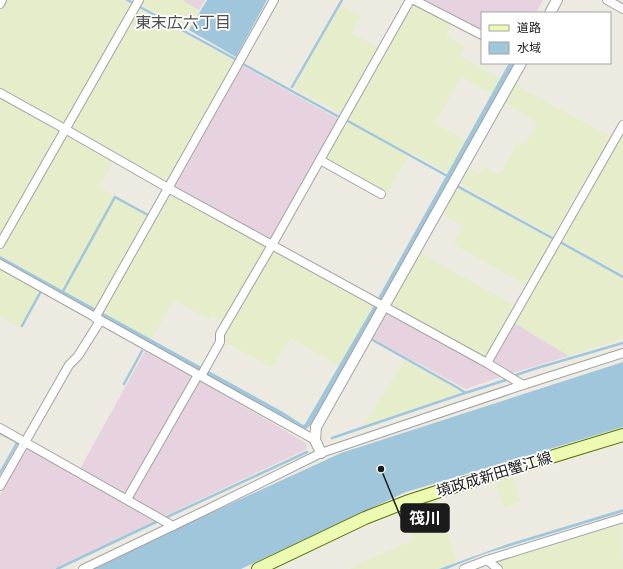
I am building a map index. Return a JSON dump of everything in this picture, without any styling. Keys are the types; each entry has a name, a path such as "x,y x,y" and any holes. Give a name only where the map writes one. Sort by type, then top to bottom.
{"main road":[{"name":"境政成新田蟹江線","path":"258,569 365,518 406,502 623,435"}],"street":[{"path":"0,4 2,0"},
{"path":"0,244 139,0"},
{"path":"0,486 69,365 78,356 97,316 274,0"},
{"path":"127,499 220,342 220,334 410,0"},
{"path":"414,0 481,35"},
{"path":"551,12 557,0"},
{"path":"607,0 623,9"},
{"path":"315,440 316,428 380,304 520,64"},
{"path":"0,93 168,188 487,363 523,385"},
{"path":"487,363 623,125"},
{"path":"320,160 381,194"},
{"path":"0,264 202,373 315,440 322,453"},
{"path":"83,569 322,453 623,353"},
{"path":"0,428 173,526"},
{"path":"464,569 487,560 623,518"},
{"path":"487,560 498,569"}],"shaded area":[{"path":"182,0 205,0 199,10"},
{"path":"422,0 543,0 537,12 481,12 481,30"},
{"path":"241,65 338,119 272,238 268,239 174,187"},
{"path":"386,311 503,376 466,389 371,338"},
{"path":"513,322 569,356 513,373 493,362 492,358"},
{"path":"145,351 192,377 192,380 128,492 123,494 80,469"},
{"path":"200,381 306,443 307,449 165,516 132,499 131,497 197,382"},
{"path":"26,449 32,450 157,520 54,569 0,569 0,495"}],"green space":[{"path":"7,0 123,0 133,5 0,239 0,12"},
{"path":"142,0 182,0 199,10 188,30 140,4"},
{"path":"415,4 452,23 446,35 465,46 460,56 501,79 492,94 461,77 435,123 466,141 448,173 410,152 388,192 326,158 411,5"},
{"path":"341,5 361,16 352,33 379,48 342,114 294,88"},
{"path":"138,8 235,62 166,183 71,129 70,125"},
{"path":"514,84 611,137 587,180 585,179 553,236 460,184 469,169 479,174 484,166 500,175 518,142 525,145 537,123 504,102"},
{"path":"623,132 623,274 562,241"},
{"path":"65,135 68,135 114,161 99,187 149,215 96,309 0,256 0,248"},
{"path":"456,186 553,240 527,286 453,244 463,226 441,213"},
{"path":"171,194 264,245 265,248 222,322 212,316 209,320 174,300 151,340 102,313 168,195"},
{"path":"559,243 623,279 623,339 569,356 513,322"},
{"path":"271,251 274,251 373,307 339,366 291,338 272,368 225,342 225,335"},
{"path":"419,252 515,306 487,357 484,357 392,307 390,303"},
{"path":"0,268 40,291 20,328 0,316"},
{"path":"405,360 462,392 363,426"},
{"path":"512,474 520,501 504,508 494,480"},
{"path":"436,499 457,562 439,569 350,569 413,540 403,510"},
{"path":"622,522 623,569 503,569 494,561"}],"water":[{"path":"207,0 267,0 236,57 189,30"},
{"path":"508,64 514,64 313,423 305,430 0,261 0,256 283,412 303,425 305,424 373,307"},
{"path":"623,362 623,427 406,492 241,569 93,569 341,453"},
{"path":"623,509 623,512 484,554 447,569 439,569 508,544"}],"waterway":[{"path":"127,0 133,3"},
{"path":"292,87 342,0"},
{"path":"140,7 235,59"},
{"path":"243,64 339,117"},
{"path":"346,120 449,177"},
{"path":"457,186 554,239"},
{"path":"62,293 115,197 148,215"},
{"path":"560,242 623,277"},
{"path":"22,326 40,293"},
{"path":"371,339 464,392"},
{"path":"516,375 623,343"},
{"path":"124,384 142,351"},
{"path":"332,438 506,380"},
{"path":"0,433 17,443 0,473"},
{"path":"167,517 307,452"},
{"path":"57,569 156,522"}],"place":[{"name":"筏川","path":"381,469"}],"district":[{"name":"東末広六丁目","path":"183,22"}]}
